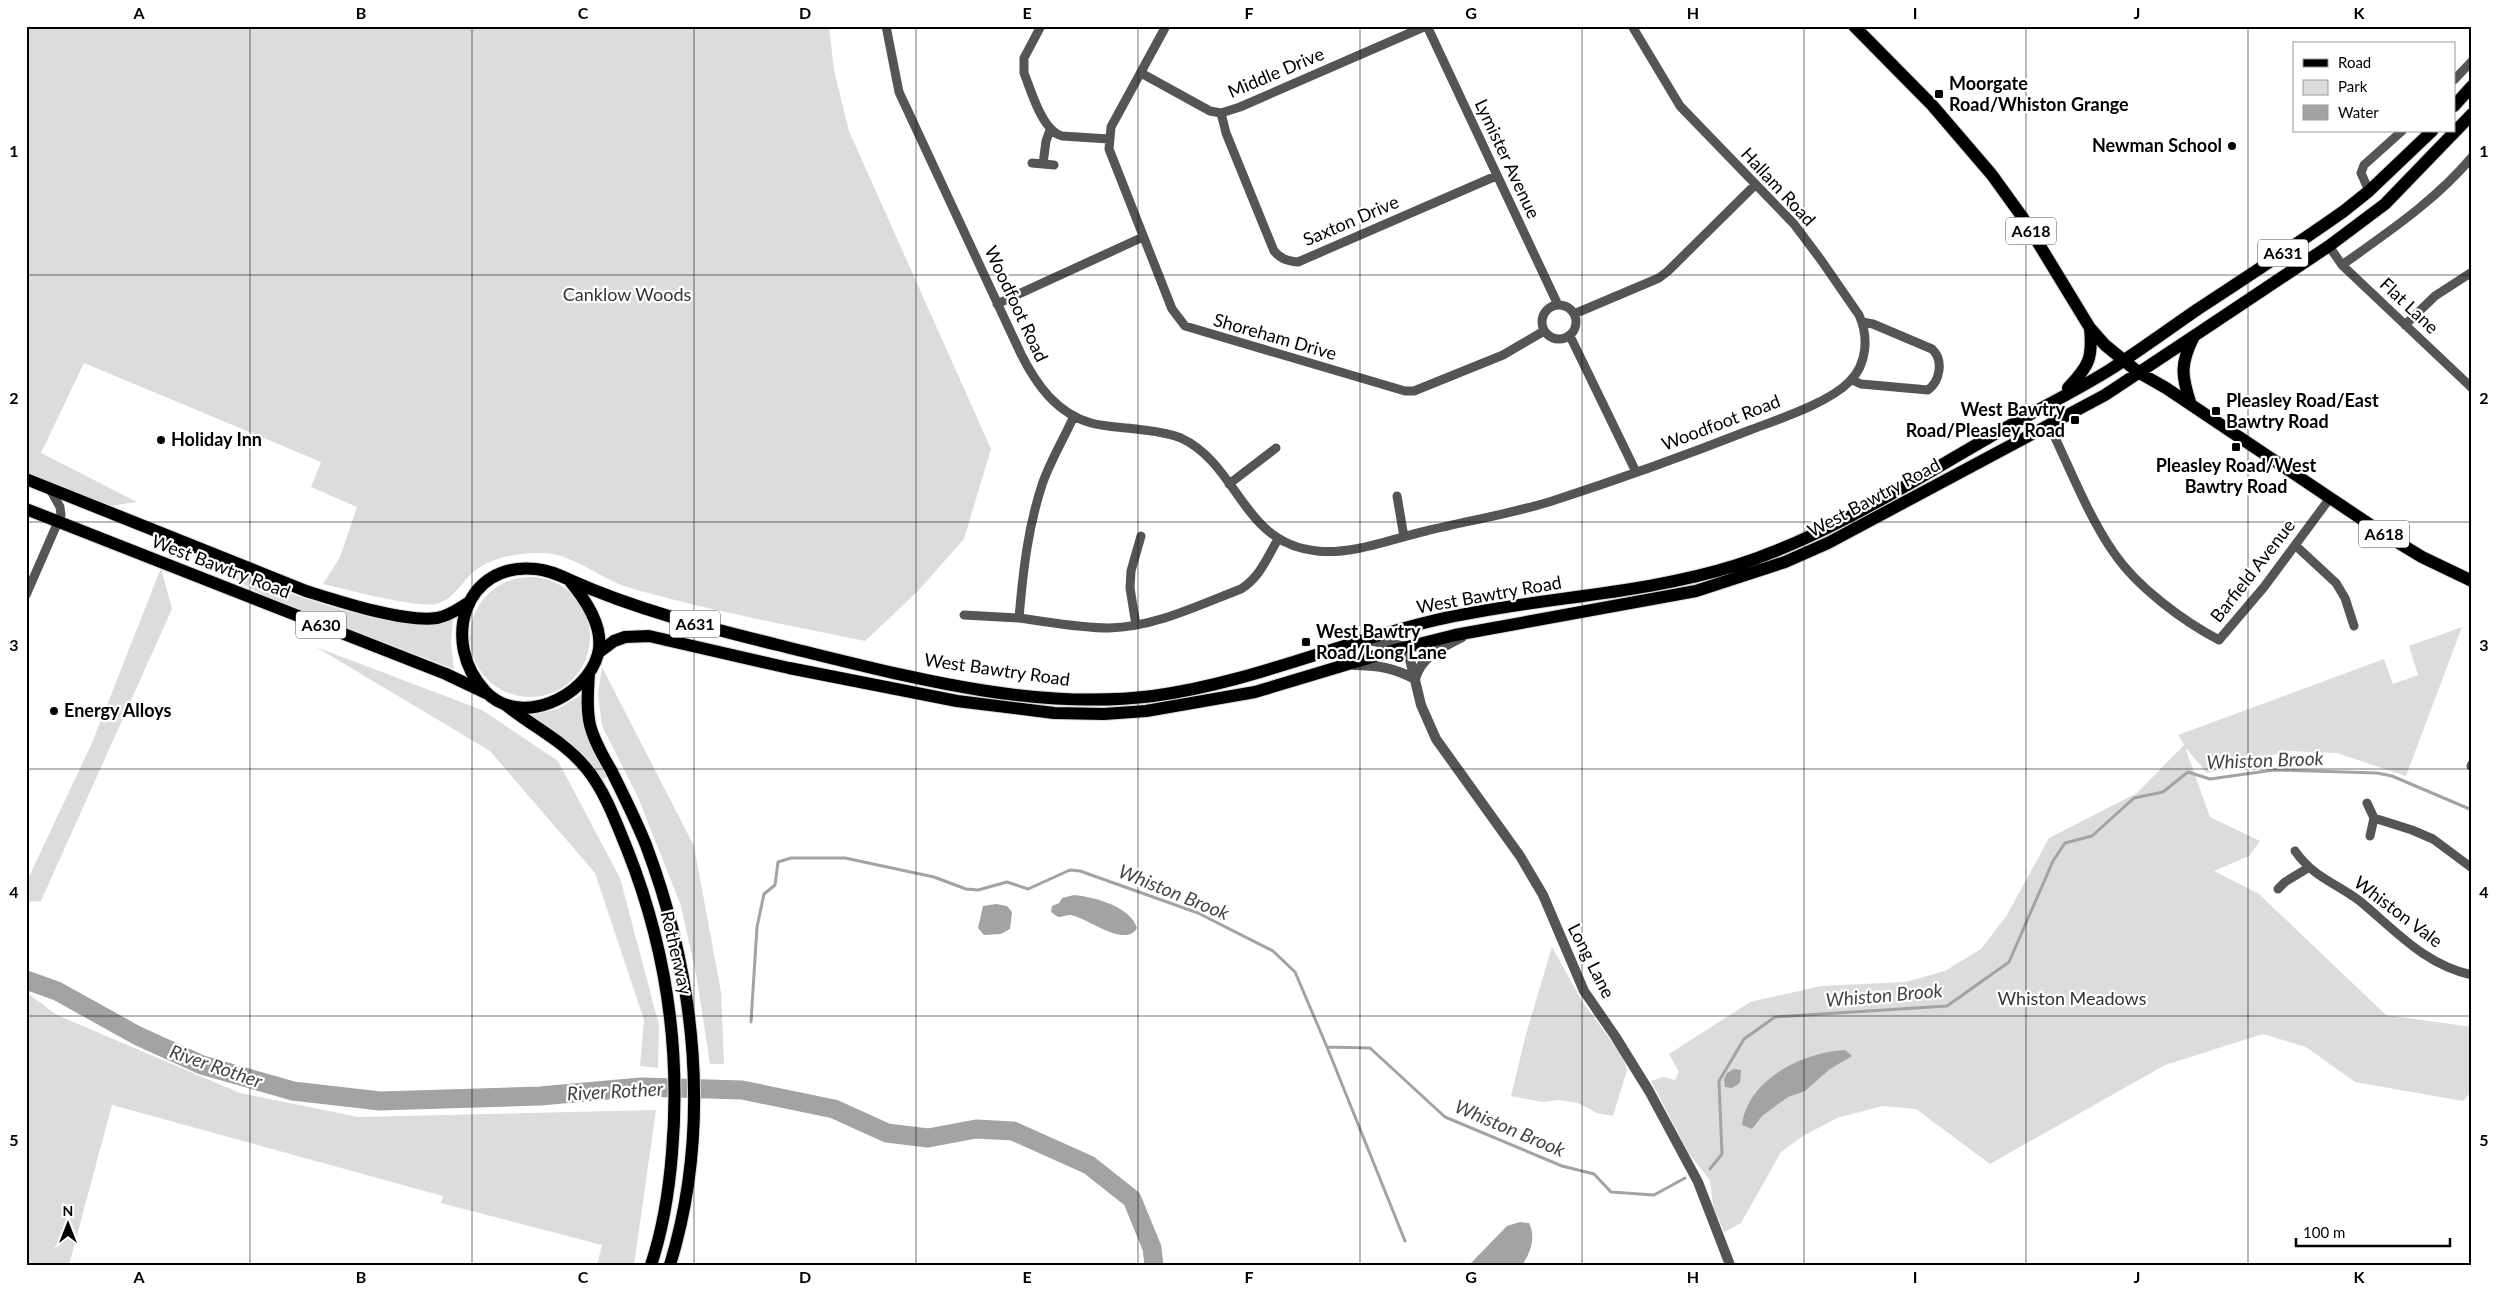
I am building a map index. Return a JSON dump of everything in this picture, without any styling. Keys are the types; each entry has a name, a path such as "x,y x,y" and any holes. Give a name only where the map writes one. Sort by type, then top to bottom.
{"main road":[{"name":"A618","path":"1854,26 1938,112 1992,175 2023,218 2090,328 2105,346 2138,372 2422,557 2472,581"},
{"path":"2456,104 2472,86"},
{"name":"A631","path":"2456,131 2472,114"},
{"name":"A631","path":"2124,360 2313,233 2369,191 2431,132"},
{"name":"A631","path":"2138,372 2329,246 2385,204 2455,132"},
{"path":"2059,397 2080,376 2090,360 2090,328"},
{"path":"2191,405 2182,375 2183,362 2194,336"},
{"name":"West Bawtry Road","path":"569,580 604,596 704,626 854,664 950,684 1029,696 1098,700 1146,697 1196,689 1241,678 1384,632 1451,617 1640,587 1734,566 1811,536 1856,515 2124,360"},
{"name":"West Bawtry Road","path":"598,653 614,641 636,636 684,643 957,701 1054,713 1104,714 1146,711 1214,701 1255,692 1407,647 1471,632 1696,591 1785,562 1828,543 2105,394 2138,372"},
{"name":"West Bawtry Road","path":"26,479 306,591 338,601 428,619 451,614 468,603"},
{"name":"West Bawtry Road","path":"26,509 446,674 486,693"},
{"path":"537,569 569,580 586,602 594,618 597,629 598,653 589,670 570,694 551,703 527,707 502,702 486,693 464,658 461,620 468,603 489,580 512,570 537,569"},
{"name":"West Bawtry Road","path":"704,626 722,643 726,653"},
{"name":"Rotherway","path":"589,670 588,703 591,728 645,844 671,920 686,986 693,1062 694,1108 685,1198 670,1265"},
{"name":"Rotherway","path":"502,702 563,744 588,770 600,790 642,886 658,944 672,1021 676,1107 670,1180 657,1247 651,1265"}],"street":[{"name":"Woodfoot Road","path":"886,26 899,92 1032,376 1052,400 1074,416 1091,423 1169,434 1182,439 1202,452 1220,470 1248,512 1278,539 1294,547 1336,552 1547,502 1636,472 1789,415 1832,394 1852,380"},
{"path":"1041,26 1023,65 1024,73 1050,130 1062,136 1109,139 1111,127 1166,26"},
{"name":"Middle Drive","path":"1141,73 1210,111 1221,112 1240,107 1426,26"},
{"name":"Lymister Avenue","path":"1426,26 1558,305"},
{"name":"Hallam Road","path":"1632,26 1680,106 1794,224 1821,260 1862,322 1866,338 1865,351 1862,363 1852,380"},
{"path":"2456,78 2472,61"},
{"name":"Saxton Drive","path":"1221,112 1226,133 1274,251 1280,258 1289,261 1298,262 1496,176"},
{"path":"1044,164 1046,140 1050,130"},
{"path":"2369,191 2361,173 2364,165 2401,132"},
{"name":"Shoreham Drive","path":"1109,139 1111,157 1172,309 1185,326 1405,391 1414,391 1503,354 1544,330"},
{"path":"2342,265 2411,216 2450,181 2472,158"},
{"path":"1032,163 1054,165"},
{"path":"1574,314 1659,278 1755,185"},
{"path":"997,304 1143,237"},
{"name":"Flat Lane","path":"2329,246 2342,265 2472,388"},
{"path":"2405,325 2435,296 2472,272"},
{"path":"1558,305 1567,307 1574,314 1576,326 1570,336 1556,339 1544,330 1542,325 1544,314 1552,306 1558,305"},
{"path":"1852,380 1861,384 1928,390 1934,385 1941,362 1938,354 1932,349 1873,324 1862,322"},
{"path":"1570,336 1636,472"},
{"path":"1019,618 1026,550 1034,512 1044,480 1074,416"},
{"name":"Barfield Avenue","path":"2048,424 2101,533 2115,555 2163,602 2219,640 2295,546 2330,498"},
{"path":"1229,484 1276,448"},
{"path":"26,595 61,515 60,506 50,489"},
{"path":"1397,496 1404,536"},
{"path":"1136,625 1130,588 1131,571 1141,536"},
{"path":"964,615 1019,618 1088,627 1136,625 1167,617 1241,589 1259,574 1278,539"},
{"path":"2295,546 2336,583 2345,598 2354,626"},
{"name":"A631","path":"1414,679 1421,666 1434,652 1471,632"},
{"name":"A631","path":"1352,642 1378,640 1407,647"},
{"name":"Long Lane","path":"1407,647 1421,706 1436,739 1520,856 1543,895 1584,991 1615,1036 1676,1140 1698,1182 1730,1265"},
{"path":"1346,665 1380,665 1401,672 1414,679"},
{"path":"2367,803 2374,818 2370,836"},
{"path":"2374,818 2433,839 2472,868"},
{"name":"Whiston Vale","path":"2295,851 2308,868 2360,902 2406,943 2425,956 2472,975"},
{"path":"2278,890 2285,882 2308,868"}],"green space":[{"name":"Canklow Woods","path":"26,26 829,26 834,70 849,131 991,449 964,539 917,592 865,641 717,610 630,588 567,558 546,553 515,555 485,564 469,576 450,597 435,604 413,603 380,597 323,584 340,557 357,507 311,487 321,462 84,363 41,453 137,502 109,506 26,472"},
{"path":"161,568 172,609 41,901 26,902 26,883 92,743"},
{"path":"234,573 313,601 373,617 403,622 430,623 453,620 451,642 454,669 269,598 232,578"},
{"path":"530,577 553,581 573,594 586,614 590,637 586,660 573,680 553,693 530,697 507,693 487,680 474,660 470,637 474,614 487,594 507,581"},
{"name":"Whiston Meadows","path":"2462,627 2406,776 2337,753 2288,751 2207,773 2185,747 2210,817 2260,841 2249,856 2214,871 2259,894 2386,1015 2472,1027 2472,1091 2463,1101 2355,1082 2306,1047 2263,1034 2165,1065 1990,1164 1916,1109 1882,1106 1837,1118 1803,1136 1781,1152 1741,1223 1724,1232 1713,1206 1710,1180 1689,1154 1651,1081 1663,1077 1675,1080 1679,1072 1669,1054 1750,1002 1821,986 1905,982 1945,971 1981,949 2007,915 2049,838 2137,793 2184,745 2178,735 2384,659 2393,684 2418,675 2409,646"},
{"path":"316,647 482,710 558,761 620,878 659,1025 658,1068 640,1066 644,1020 595,873 490,751"},
{"path":"602,667 694,846 721,992 724,1064 710,1064 697,979 681,906 638,797 602,726 598,694"},
{"path":"581,695 584,721 607,777 602,779 570,744 531,715 558,709"},
{"path":"1552,947 1582,1001 1623,1057 1627,1070 1613,1116 1597,1113 1578,1103 1559,1100 1542,1102 1511,1096 1526,1034"},
{"path":"26,992 57,1015 240,1093 358,1117 656,1110 634,1265 597,1265 602,1245 441,1203 443,1196 112,1105 69,1265 26,1265"}],"water":[{"path":"1074,895 1091,898 1119,908 1133,920 1137,928 1131,934 1115,934 1077,917 1070,915 1058,917 1051,912 1052,906 1059,903 1062,898"},
{"path":"996,904 1007,906 1012,912 1010,929 1001,934 984,935 978,928 983,906"},
{"path":"1845,1050 1852,1056 1830,1069 1805,1091 1788,1097 1762,1116 1752,1129 1742,1125 1746,1109 1755,1094 1780,1071 1812,1056"},
{"path":"1734,1069 1741,1070 1740,1083 1732,1088 1725,1087 1724,1079 1727,1073"},
{"path":"1520,1222 1529,1223 1532,1233 1530,1250 1522,1265 1469,1265 1507,1226"}],"waterway":[{"name":"Whiston Brook","path":"1710,1169 1722,1154 1719,1081 1744,1039 1775,1017 1947,1006 2009,962 2053,861 2065,843 2092,836 2134,798 2163,792 2188,772 2210,779 2274,770 2377,773 2392,776 2472,810"},
{"name":"Whiston Brook","path":"751,1022 757,927 764,894 775,885 778,862 791,858 845,858 934,877 966,889 978,890 1007,882 1028,889 1070,870 1080,871 1198,913 1273,951 1295,972 1327,1047 1370,1048 1445,1117 1562,1166 1594,1174 1611,1192 1654,1195 1685,1178"},
{"name":"River Rother","path":"26,980 57,991 138,1036 202,1065 293,1091 380,1101 540,1096 641,1087 742,1090 834,1109 887,1133 928,1138 976,1129 1013,1131 1089,1165 1132,1199 1152,1248 1154,1265"},
{"path":"1327,1047 1405,1241"}],"place":[{"name":"Moorgate Road/Whiston Grange","path":"1939,94"},
{"name":"Newman School","path":"2232,146"},
{"name":"Pleasley Road/East Bawtry Road","path":"2216,411"},
{"name":"West Bawtry Road/Pleasley Road","path":"2075,420"},
{"name":"Holiday Inn","path":"161,440"},
{"name":"Pleasley Road/West Bawtry Road","path":"2236,447"},
{"name":"West Bawtry Road/Long Lane","path":"1306,642"},
{"name":"Energy Alloys","path":"54,711"}]}
